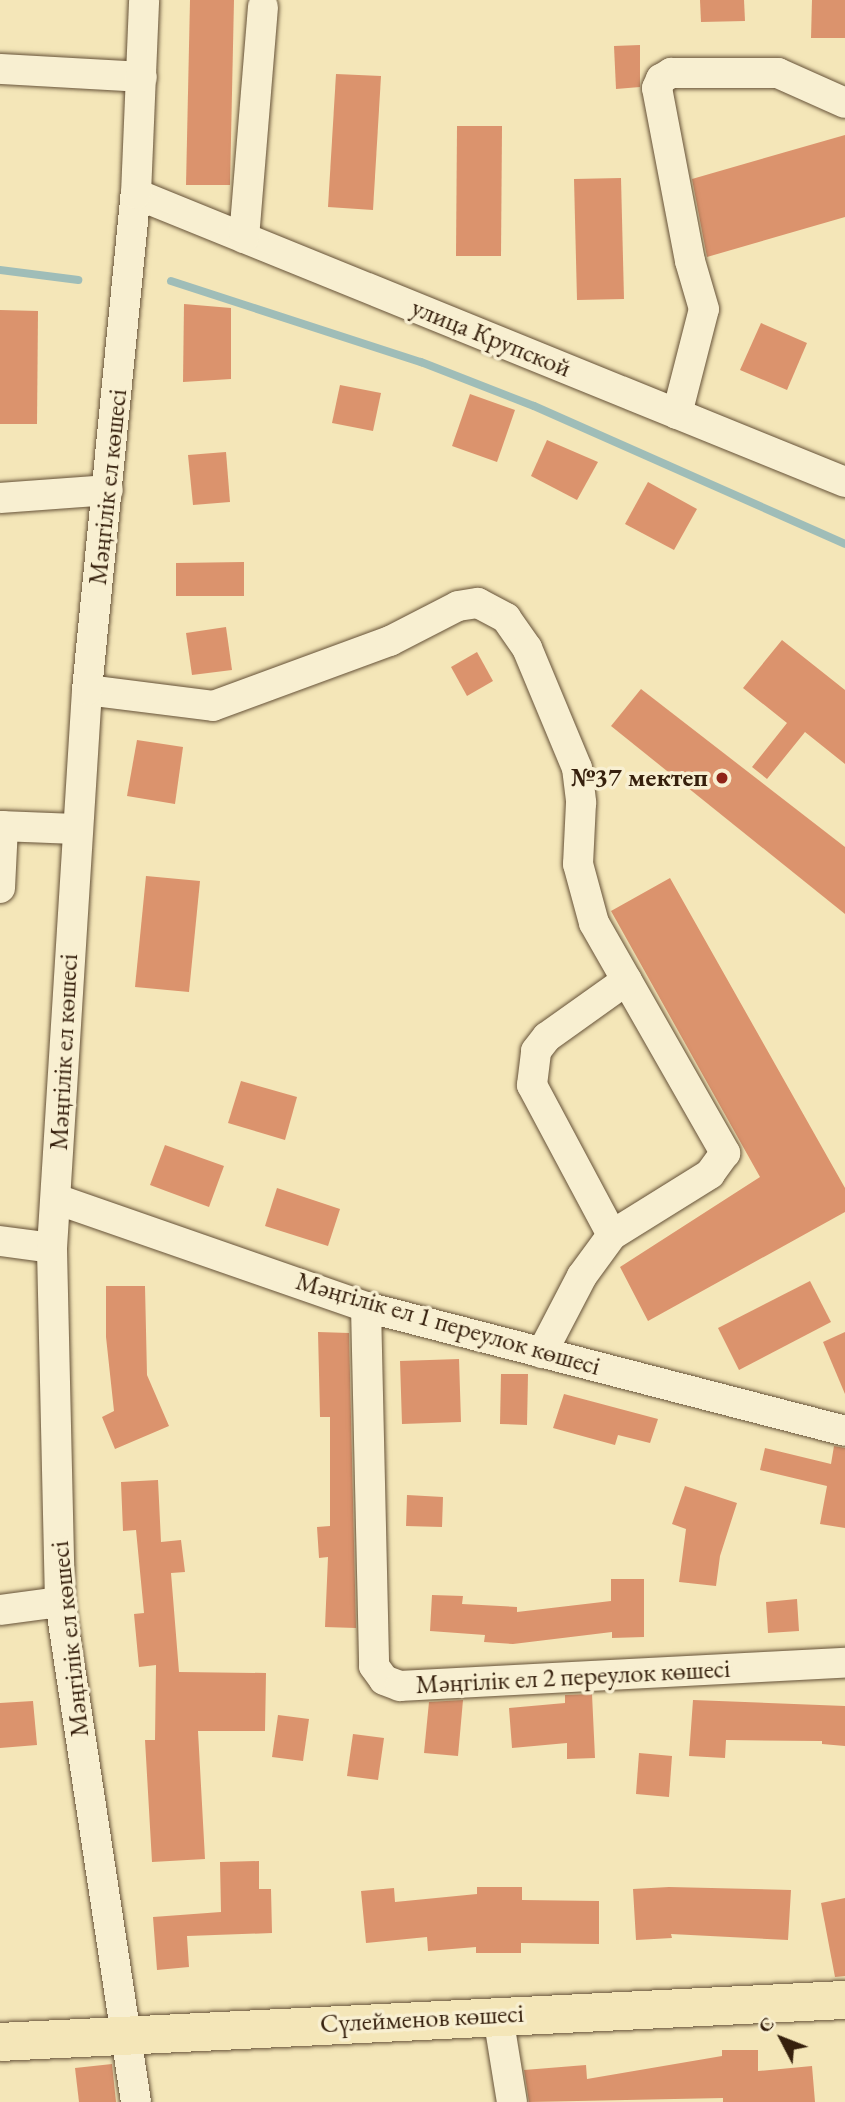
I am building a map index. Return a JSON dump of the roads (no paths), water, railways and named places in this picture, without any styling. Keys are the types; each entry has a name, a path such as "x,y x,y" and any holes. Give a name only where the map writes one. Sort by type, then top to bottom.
{"main road":[{"name":"Сүлейменов көшесі","path":"0,2042 126,2033 845,2000"}],"street":[{"name":"Мәңгілік ел көшесі","path":"136,2102 60,1602 52,1248 76,829 87,690 136,194 144,0"},
{"path":"244,238 263,7"},
{"path":"0,69 142,77"},
{"path":"677,414 704,309 690,261 657,88 661,79 670,73 778,73 845,103"},
{"name":"улица Крупской","path":"136,194 845,482"},
{"path":"0,498 108,490"},
{"path":"87,690 213,706 390,641 458,606 478,604 506,618 527,648 577,768 581,803 578,864 594,923 725,1153 710,1174 612,1235 582,1276 542,1353"},
{"path":"0,888 1,826 76,829"},
{"path":"612,1235 532,1085 536,1051 547,1037 627,980"},
{"name":"Мәңгілік ел 1 переулок көшесі","path":"56,1199 366,1307 845,1431"},
{"path":"0,1241 52,1248"},
{"name":"Мәңгілік ел 2 переулок көшесі","path":"366,1307 374,1667 384,1680 400,1686 845,1663"},
{"path":"0,1610 60,1602"},
{"path":"498,2015 512,2102"}],"waterway":[{"path":"0,270 78,280"},
{"path":"171,281 421,362 534,406 845,544"}],"place":[{"name":"№37 мектеп","path":"722,778"}]}
